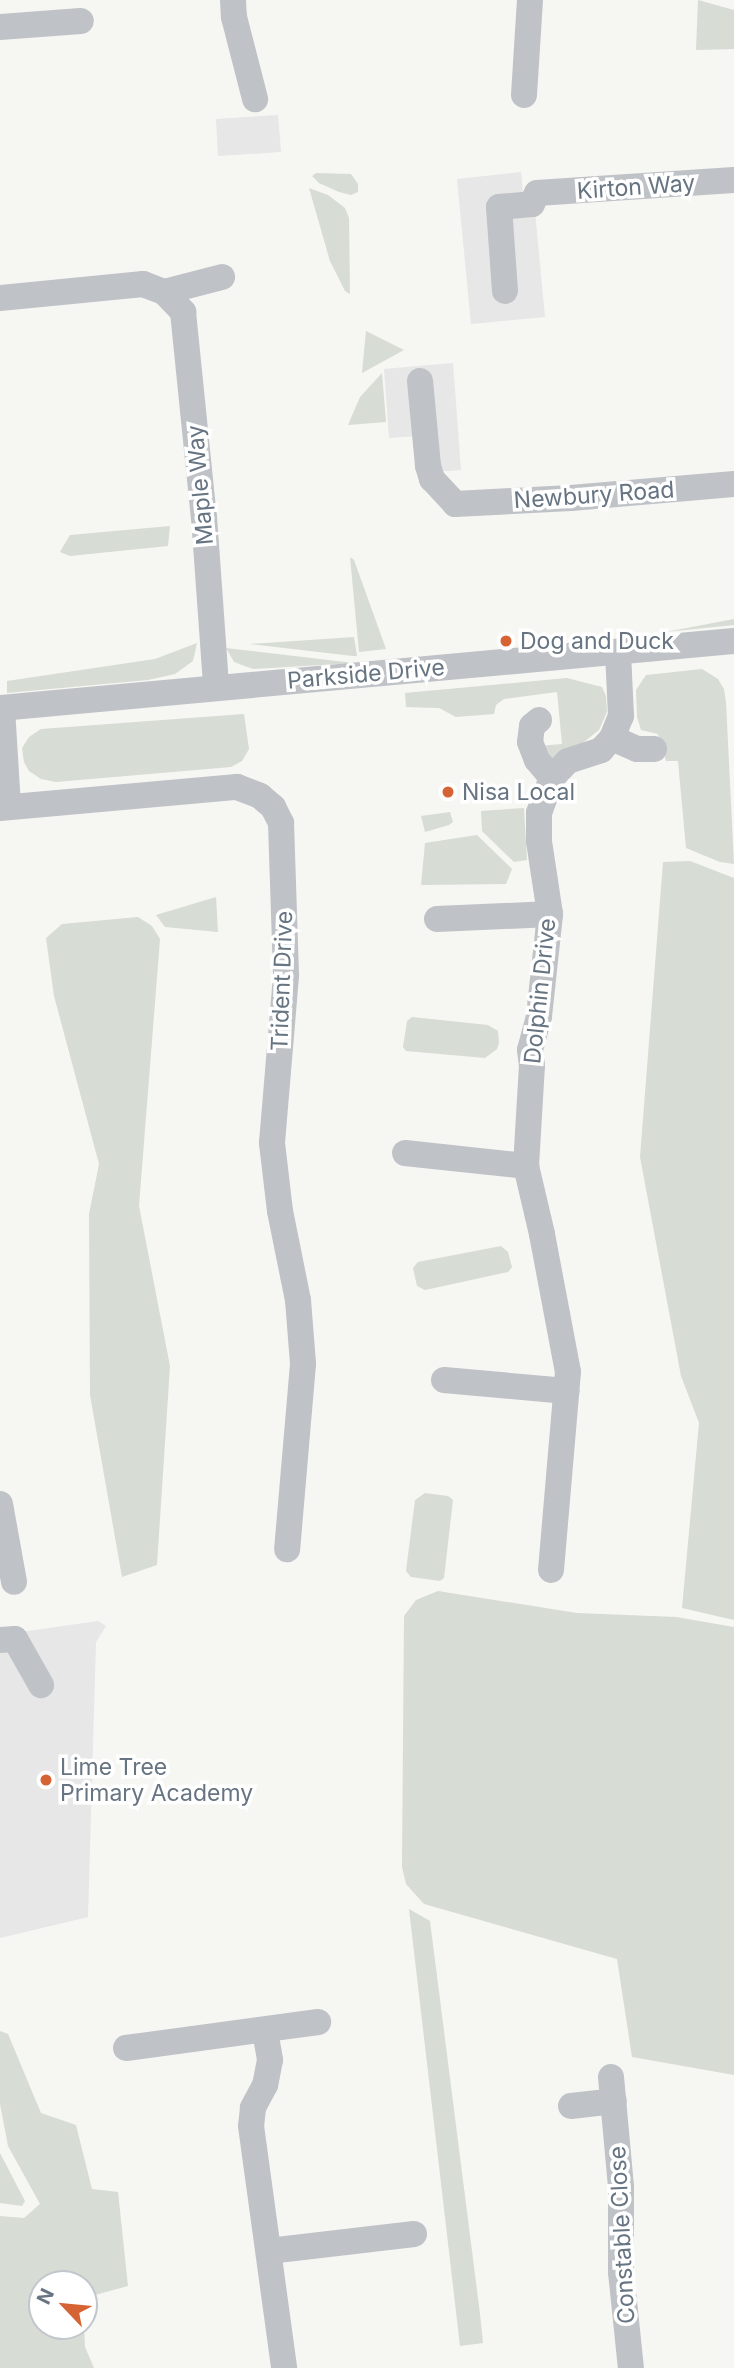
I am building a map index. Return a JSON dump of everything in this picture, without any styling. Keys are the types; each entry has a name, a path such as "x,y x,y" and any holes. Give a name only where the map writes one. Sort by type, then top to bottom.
{"street":[{"path":"233,0 234,17 256,99"},
{"path":"524,95 530,0"},
{"path":"0,27 80,21"},
{"name":"Kirton Way","path":"505,291 499,207 532,204 537,193 734,180"},
{"path":"0,298 143,284 164,292 222,277"},
{"name":"Maple Way","path":"164,292 183,312 204,517 216,686"},
{"name":"Newbury Road","path":"420,381 428,466 432,479 455,504 571,498 734,484"},
{"name":"Parkside Drive","path":"1,708 216,686 394,674 618,652 733,648"},
{"path":"539,720 532,726 530,742 537,760 552,778 568,761 601,750 612,737 621,716 618,652"},
{"name":"Trident Drive","path":"1,708 4,808 237,787 260,796 273,807 281,823 286,976 272,1143 280,1211 298,1300 303,1364 287,1549"},
{"path":"612,737 638,749 654,749"},
{"name":"Dolphin Drive","path":"551,1570 568,1372 526,1166 532,1066 530,1050 539,1016 550,914 539,813 552,778"},
{"path":"437,919 550,914"},
{"path":"405,1153 526,1166"},
{"path":"444,1380 567,1391"},
{"path":"0,1504 14,1582"},
{"path":"0,1640 15,1639 41,1685"},
{"path":"126,2048 318,2022"},
{"path":"265,2031 270,2060 265,2085 253,2108 251,2126 284,2368"},
{"name":"Constable Close","path":"571,2106 613,2089 621,2187 621,2272 631,2368"},
{"path":"269,2251 414,2234"}],"shaded area":[{"path":"698,0 734,10 734,49 696,50"},
{"path":"278,115 281,152 218,156 216,119"},
{"path":"521,172 525,212 535,212 545,317 471,324 457,179"},
{"path":"316,173 351,174 358,184 358,192 351,195 319,183 312,176"},
{"path":"309,188 328,195 345,208 349,218 350,294 345,291 330,261"},
{"path":"366,331 404,350 362,373"},
{"path":"453,363 461,470 420,473 417,436 389,438 384,369"},
{"path":"382,373 386,422 348,425 360,397"},
{"path":"170,526 168,546 70,556 60,552 70,535"},
{"path":"350,557 354,560 386,649 359,652"},
{"path":"734,619 734,625 666,632"},
{"path":"354,637 357,656 249,644"},
{"path":"197,643 193,661 175,674 148,680 7,693 7,681 155,659"},
{"path":"226,648 354,663 253,669 234,662"},
{"path":"702,669 718,679 724,689 734,864 720,862 686,848 678,761 666,761 658,734 641,730 637,717 636,690 646,675"},
{"path":"567,678 602,687 606,696 607,712 599,730 558,763 538,746 562,744 557,692 504,699 496,705 494,714 456,717 439,708 406,707 405,693"},
{"path":"244,714 249,749 242,761 231,767 56,782 41,779 29,771 24,762 22,748 29,737 41,729"},
{"path":"524,808 527,860 514,862 482,831 481,811"},
{"path":"450,812 453,822 425,832 421,816"},
{"path":"477,835 512,869 506,884 421,885 425,843"},
{"path":"690,861 734,878 734,1620 682,1608 699,1423 681,1376 640,1157 663,862"},
{"path":"216,897 218,932 165,927 156,915"},
{"path":"138,917 152,926 160,939 139,1206 170,1366 157,1565 122,1577 90,1395 89,1214 99,1164 54,996 46,938 62,924"},
{"path":"412,1017 488,1025 498,1031 497,1049 485,1058 406,1051 403,1047 407,1021"},
{"path":"501,1246 508,1252 512,1267 508,1272 425,1290 417,1286 413,1268 418,1262"},
{"path":"425,1493 448,1496 453,1500 444,1578 440,1581 411,1577 406,1571 415,1500"},
{"path":"438,1591 577,1613 676,1617 734,1627 734,2075 632,2057 617,1959 424,1904 406,1884 402,1867 404,1616 416,1600"},
{"name":"Lime Tree Primary Academy","path":"98,1621 106,1626 96,1642 88,1917 0,1938 0,1635"},
{"path":"409,1909 430,1921 483,2343 460,2346"},
{"path":"0,2031 8,2034 41,2113 76,2125 92,2189 118,2192 128,2286 98,2294 98,2270 28,2270 28,2340 85,2340 94,2368 0,2368 0,2216 24,2218 40,2204 8,2146 0,2104"},
{"path":"0,2153 25,2201 22,2206 0,2203"}],"place":[{"name":"Dog and Duck","path":"506,641"},
{"name":"Nisa Local","path":"448,792"},
{"name":"Lime Tree Primary Academy","path":"46,1780"}]}
